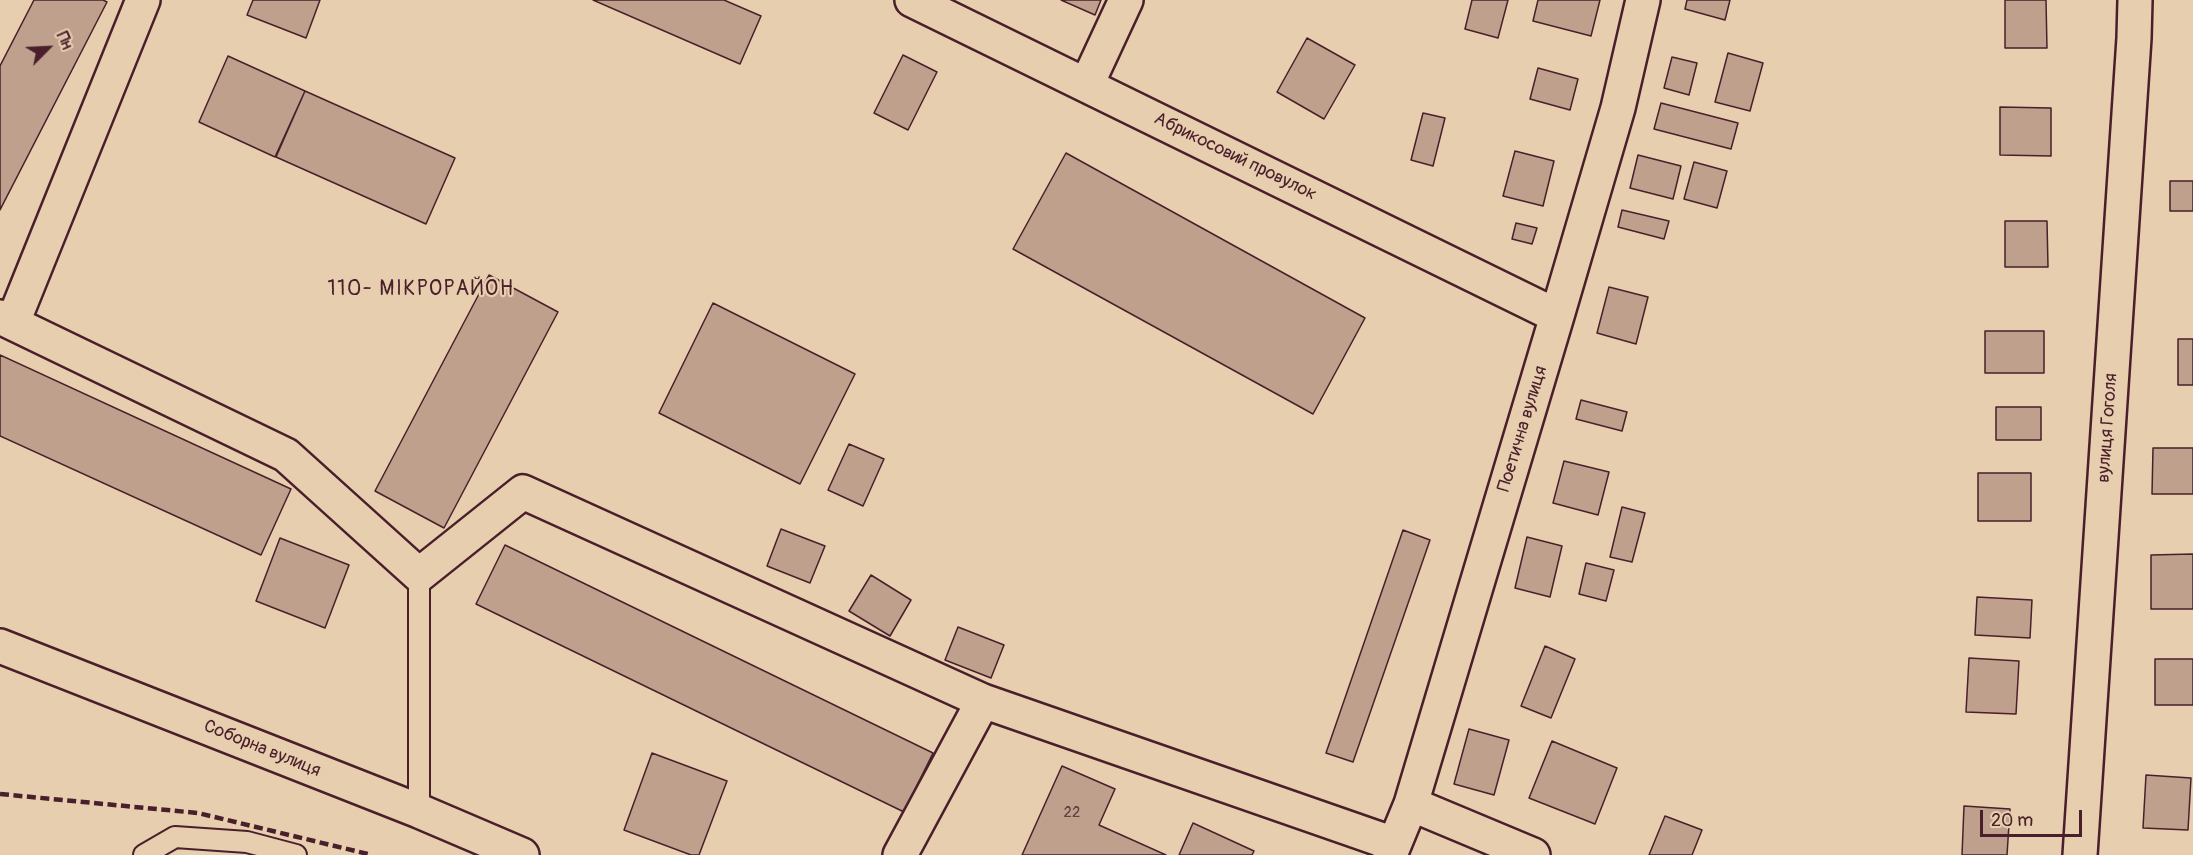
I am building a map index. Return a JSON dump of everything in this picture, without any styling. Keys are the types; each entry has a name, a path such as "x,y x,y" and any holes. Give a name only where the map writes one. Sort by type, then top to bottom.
{"street":[{"path":"143,0 7,319 286,454 419,575 524,492 983,701 1392,849"},
{"name":"Абрикосовий провулок","path":"912,0 1557,316"},
{"path":"1087,84 1126,0"},
{"name":"Поетична вулиця","path":"1392,849 1411,804 1557,316 1618,108 1643,0"},
{"name":"вулиця Гоголя","path":"2080,855 2134,50 2135,0"},
{"name":"Соборна вулиця","path":"0,646 419,811 522,855"},
{"path":"900,855 983,701"},
{"path":"1411,804 1533,855"}],"lane":[{"path":"419,575 419,811"},
{"path":"144,855 175,837 247,842 296,855"}],"building":[{"path":"34,0 103,0 107,2 0,210 0,66"},
{"path":"253,0 320,0 306,38 247,15"},
{"path":"593,0 724,0 761,16 740,64"},
{"path":"1061,0 1101,0 1095,15"},
{"path":"1472,0 1508,0 1498,38 1465,29"},
{"path":"1538,0 1600,0 1591,36 1533,21"},
{"path":"1687,0 1730,0 1725,20 1685,9"},
{"path":"2005,0 2046,0 2047,48 2005,48"},
{"path":"1307,38 1355,65 1324,119 1277,92"},
{"path":"1728,53 1763,63 1750,111 1715,102"},
{"path":"903,55 937,72 908,130 874,113"},
{"path":"228,56 305,91 275,157 199,122"},
{"path":"1672,57 1697,63 1689,95 1664,88"},
{"path":"1538,68 1578,79 1570,110 1530,99"},
{"path":"305,91 455,158 426,224 276,157"},
{"path":"1661,103 1738,123 1731,149 1654,129"},
{"path":"2000,107 2051,108 2051,156 2000,155"},
{"path":"1423,113 1445,118 1433,166 1411,160"},
{"path":"1515,151 1554,161 1543,206 1503,196"},
{"path":"1066,153 1365,318 1313,414 1013,249"},
{"path":"1638,155 1681,166 1673,199 1630,188"},
{"path":"1694,162 1727,171 1717,208 1684,199"},
{"path":"2170,181 2193,181 2193,211 2170,211"},
{"path":"1622,210 1669,221 1664,239 1618,227"},
{"path":"2005,221 2047,221 2048,267 2005,267"},
{"path":"1516,223 1537,228 1532,244 1512,239"},
{"path":"489,275 558,312 444,528 375,491"},
{"path":"1609,287 1648,297 1636,344 1597,333"},
{"path":"713,303 855,374 800,484 659,413"},
{"path":"1985,331 2044,331 2044,373 1985,373"},
{"path":"2178,339 2193,339 2193,385 2178,385"},
{"path":"0,355 291,489 261,555 0,436"},
{"path":"1581,400 1627,412 1622,431 1576,419"},
{"path":"1996,407 2041,407 2041,440 1996,440"},
{"path":"849,444 884,459 863,506 828,490"},
{"path":"2153,448 2193,448 2193,494 2152,494"},
{"path":"1564,461 1609,472 1598,515 1553,503"},
{"path":"1978,473 2031,473 2031,521 1978,521"},
{"path":"1622,507 1645,513 1632,562 1610,557"},
{"path":"781,529 825,546 810,583 767,566"},
{"path":"1403,530 1430,540 1353,762 1326,753"},
{"path":"1527,537 1562,546 1550,597 1515,588"},
{"path":"280,538 349,565 325,628 256,601"},
{"path":"505,545 933,753 904,812 476,604"},
{"path":"2193,554 2193,609 2151,609 2151,555"},
{"path":"1586,563 1614,570 1606,601 1579,594"},
{"path":"871,575 911,600 890,636 849,611"},
{"path":"1977,597 2032,600 2030,638 1975,635"},
{"path":"958,627 1004,645 991,678 945,660"},
{"path":"1545,646 1575,659 1551,718 1521,706"},
{"path":"1969,658 2019,661 2016,714 1966,712"},
{"path":"2155,659 2193,659 2193,705 2155,705"},
{"path":"1469,729 1509,740 1494,795 1454,784"},
{"path":"1552,741 1617,768 1595,824 1529,798"},
{"path":"652,753 727,781 699,855 691,855 624,830"},
{"path":"1062,766 1115,789 1099,825 1166,855 1022,855"},
{"path":"2146,775 2191,778 2188,830 2143,828"},
{"path":"1964,806 2010,809 2007,855 1962,855"},
{"path":"1665,816 1702,830 1692,855 1649,855"},
{"path":"1193,823 1254,851 1252,855 1179,855"}],"railway":[{"path":"0,794 198,813 372,855"}],"district":[{"name":"110- МІКРОРАЙОН","path":"421,290"}]}
